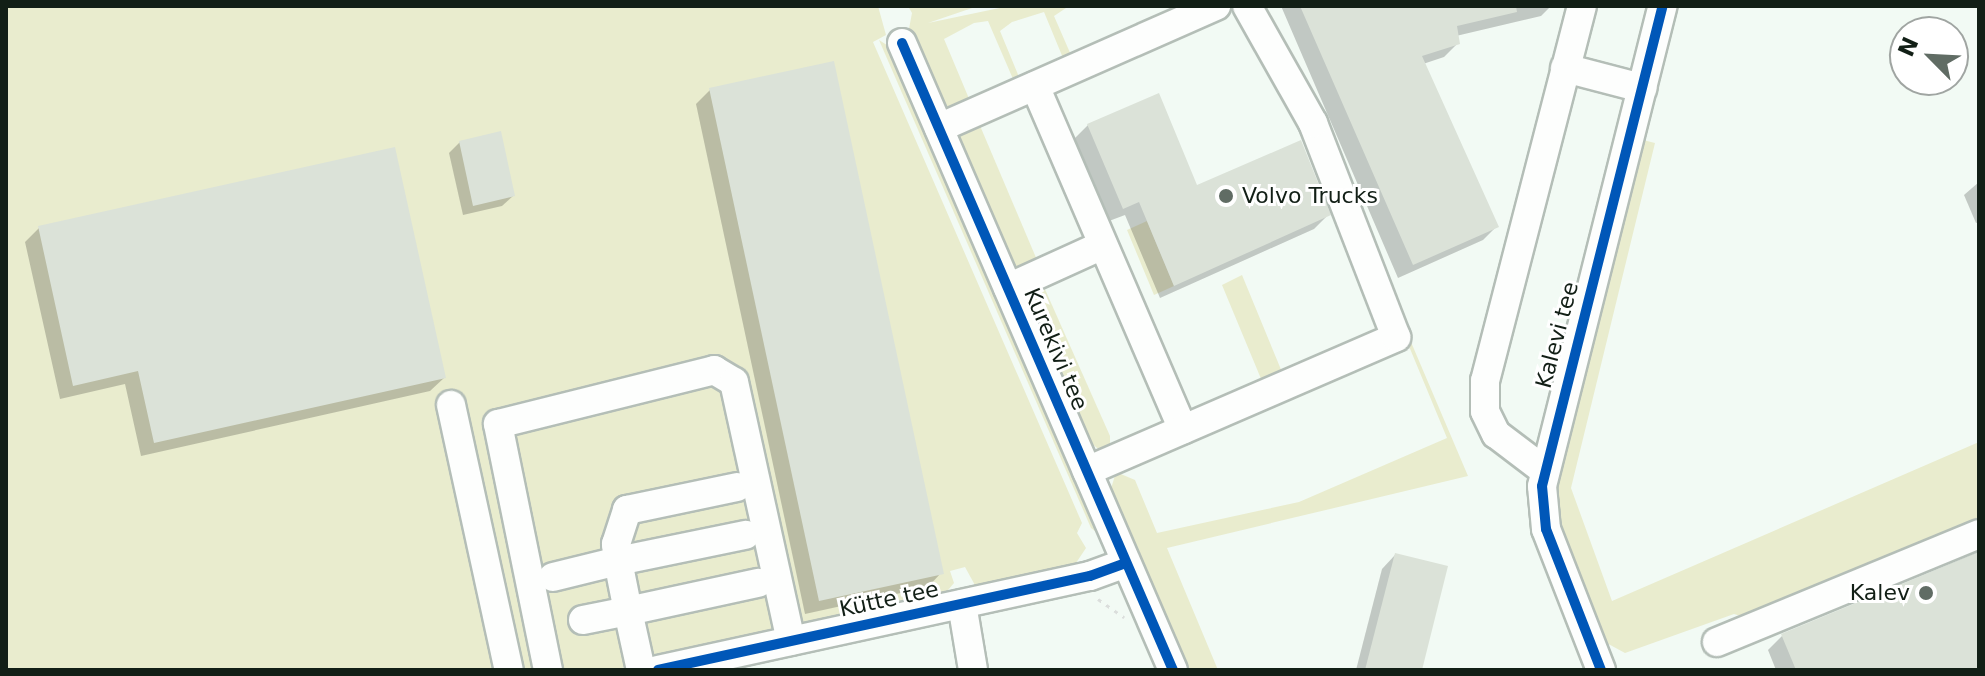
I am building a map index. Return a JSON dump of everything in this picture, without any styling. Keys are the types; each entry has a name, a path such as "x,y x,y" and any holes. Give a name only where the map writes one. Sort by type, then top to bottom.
{"street":[{"path":"939,128 1216,6"},
{"path":"1087,471 1396,337 1313,123 1247,6"},
{"path":"1545,471 1496,434 1485,411 1485,381 1582,6"},
{"name":"Kalevi tee","path":"1601,670 1546,529 1545,471 1663,6"},
{"name":"Kurekivi tee","path":"902,43 1173,670"},
{"path":"1565,68 1642,88"},
{"path":"1035,86 1183,430"},
{"path":"1008,288 1103,245"},
{"path":"548,670 498,424 714,370 734,382 791,641"},
{"path":"451,405 509,670"},
{"path":"641,670 616,544 627,510 737,487"},
{"path":"1717,642 1979,534"},
{"path":"553,577 745,535"},
{"name":"Kütte tee","path":"658,670 962,604 1126,563"},
{"path":"583,620 758,583"},
{"path":"962,604 973,670"}],"green space":[{"path":"6,6 878,6 886,35 873,42 1082,523 1077,533 1086,548 1076,563 976,587 965,567 950,571 954,583 943,596 613,670 6,670"},
{"path":"908,6 978,6 928,23 1009,6 1069,6 1054,16 1071,55 1063,58 1044,12 1012,22 1000,31 1019,77 1013,79 988,21 974,23 944,39 970,101 954,108 943,105 908,34 912,13"},
{"path":"1268,6 1468,476 1167,548 1218,670 1187,670 1110,492 1116,472 1135,480 1157,533 1299,502 1447,438"},
{"path":"879,40 893,49 1100,535 1091,528"},
{"path":"978,121 1037,260 1015,272 957,139 960,131"},
{"path":"1643,140 1655,143 1571,488 1612,601 1979,442 1979,524 1751,619 1734,614 1625,653 1601,640 1563,540 1556,476"},
{"path":"1147,221 1174,286 1154,295 1127,230"},
{"path":"1242,275 1282,372 1264,386 1222,285"},
{"path":"1044,287 1110,436 1110,448 1102,452 1085,438 1026,301"}],"building":[{"path":"1300,6 1516,6 1517,12 1457,26 1460,44 1422,56 1499,227 1413,265"},
{"path":"834,61 944,574 819,601 709,88"},
{"name":"Volvo Trucks","path":"1159,93 1197,185 1301,140 1331,215 1174,286 1139,202 1123,209 1087,124"},
{"path":"501,131 515,196 473,206 459,141"},
{"path":"395,147 446,378 154,443 138,371 73,386 38,226"},
{"name":"Kalev","path":"1979,552 1979,670 1796,670 1781,634"},
{"path":"1395,553 1448,566 1422,670 1365,670"}],"cycle path":[{"path":"1601,670 1546,529 1542,486 1663,6"},
{"path":"902,43 1173,670"},
{"path":"658,670 1090,576 1126,563"}],"place":[{"name":"Volvo Trucks","path":"1226,196"},
{"name":"Kalev","path":"1926,593"}]}
